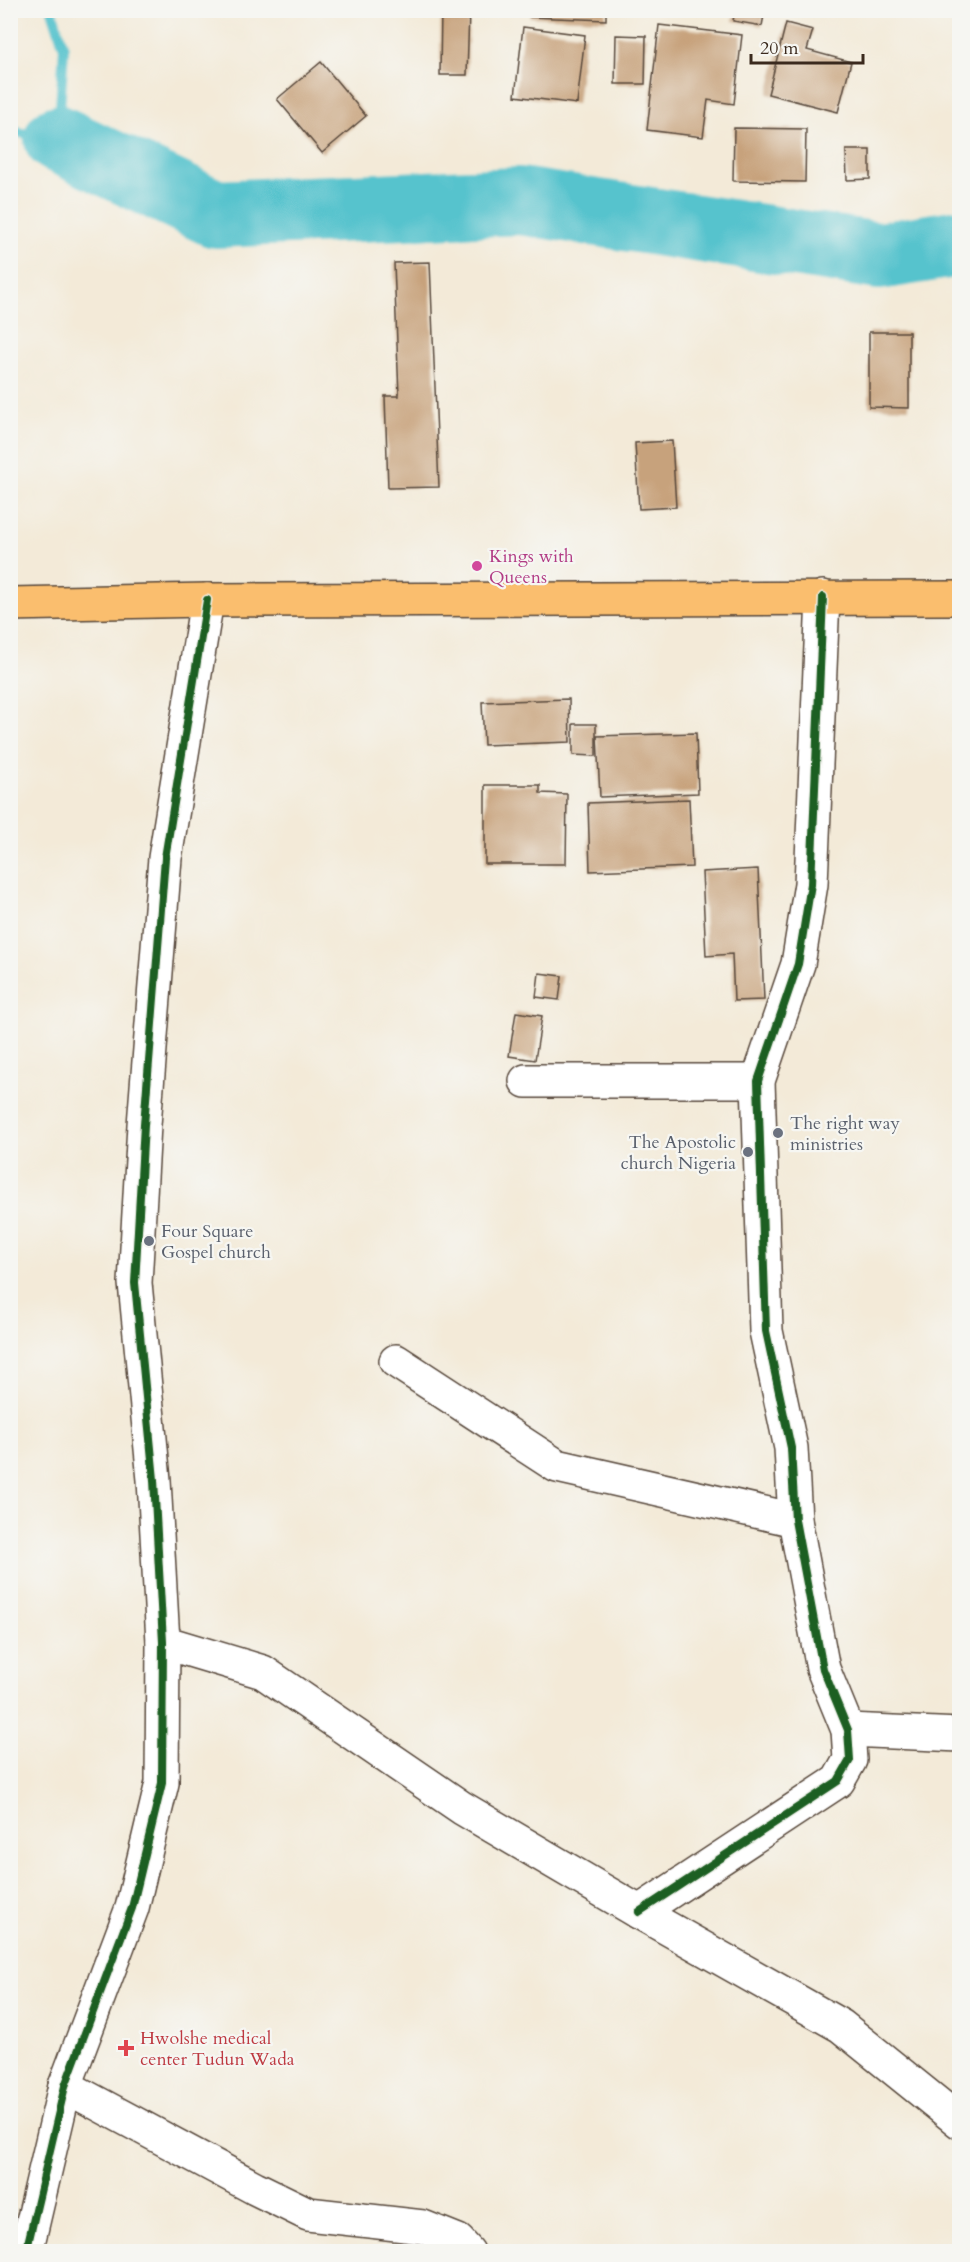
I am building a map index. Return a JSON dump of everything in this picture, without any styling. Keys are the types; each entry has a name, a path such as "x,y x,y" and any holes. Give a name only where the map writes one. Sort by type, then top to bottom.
{"main road":[{"path":"10,604 207,600 960,598"}],"street":[{"path":"639,1912 838,1781 850,1760 848,1730 823,1669 795,1520 791,1448 766,1331 758,1081 798,964 811,884 823,597"},
{"path":"26,2252 65,2086 132,1908 162,1783 163,1642 154,1480 135,1283 144,1125 165,858 207,600"},
{"path":"526,1081 758,1081"},
{"path":"396,1361 557,1466 795,1520"},
{"path":"163,1642 262,1672 462,1808 639,1912 841,2026 960,2122"},
{"path":"848,1730 960,1735"},
{"path":"65,2086 308,2214 423,2227 458,2241 468,2252"}],"building":[{"path":"441,10 469,11 467,75 440,75"},
{"path":"530,10 606,10 606,20 530,17"},
{"path":"735,10 765,10 762,26 733,21"},
{"path":"786,23 813,30 807,50 851,62 838,112 768,94"},
{"path":"659,25 742,35 734,104 708,100 703,137 647,130"},
{"path":"523,27 585,35 577,104 515,96"},
{"path":"616,35 646,36 645,84 615,84"},
{"path":"321,62 366,116 322,153 277,99"},
{"path":"734,128 806,129 805,182 733,181"},
{"path":"846,150 870,150 870,179 847,180"},
{"path":"430,262 439,487 388,488 385,396 399,396 394,263"},
{"path":"869,332 909,332 909,408 869,407"},
{"path":"672,441 676,507 639,509 635,443"},
{"path":"569,699 570,742 484,745 482,702"},
{"path":"573,724 596,724 596,756 573,755"},
{"path":"696,733 698,793 600,797 597,736"},
{"path":"485,785 540,785 540,793 567,794 566,864 485,864"},
{"path":"689,799 692,867 590,871 588,803"},
{"path":"758,869 764,1000 734,1001 732,954 706,956 702,872"},
{"path":"539,973 562,976 559,1000 536,997"},
{"path":"516,1012 542,1016 535,1060 509,1056"}],"waterway":[{"path":"10,131 58,139 64,48 52,10"},
{"path":"58,139 216,214 520,201 879,256 960,243"}],"cycle path":[{"path":"639,1912 838,1781 850,1760 848,1730 823,1669 795,1520 791,1448 766,1331 758,1081 798,964 811,884 823,597"},
{"path":"26,2252 65,2086 132,1908 162,1783 163,1642 154,1480 135,1283 144,1125 165,858 207,600"}],"place":[{"name":"Kings with Queens","path":"477,566"},
{"name":"The right way ministries","path":"778,1133"},
{"name":"The Apostolic church Nigeria","path":"748,1152"},
{"name":"Four Square Gospel church","path":"149,1241"},
{"name":"Hwolshe medical center Tudun Wada","path":"126,2048"}]}
